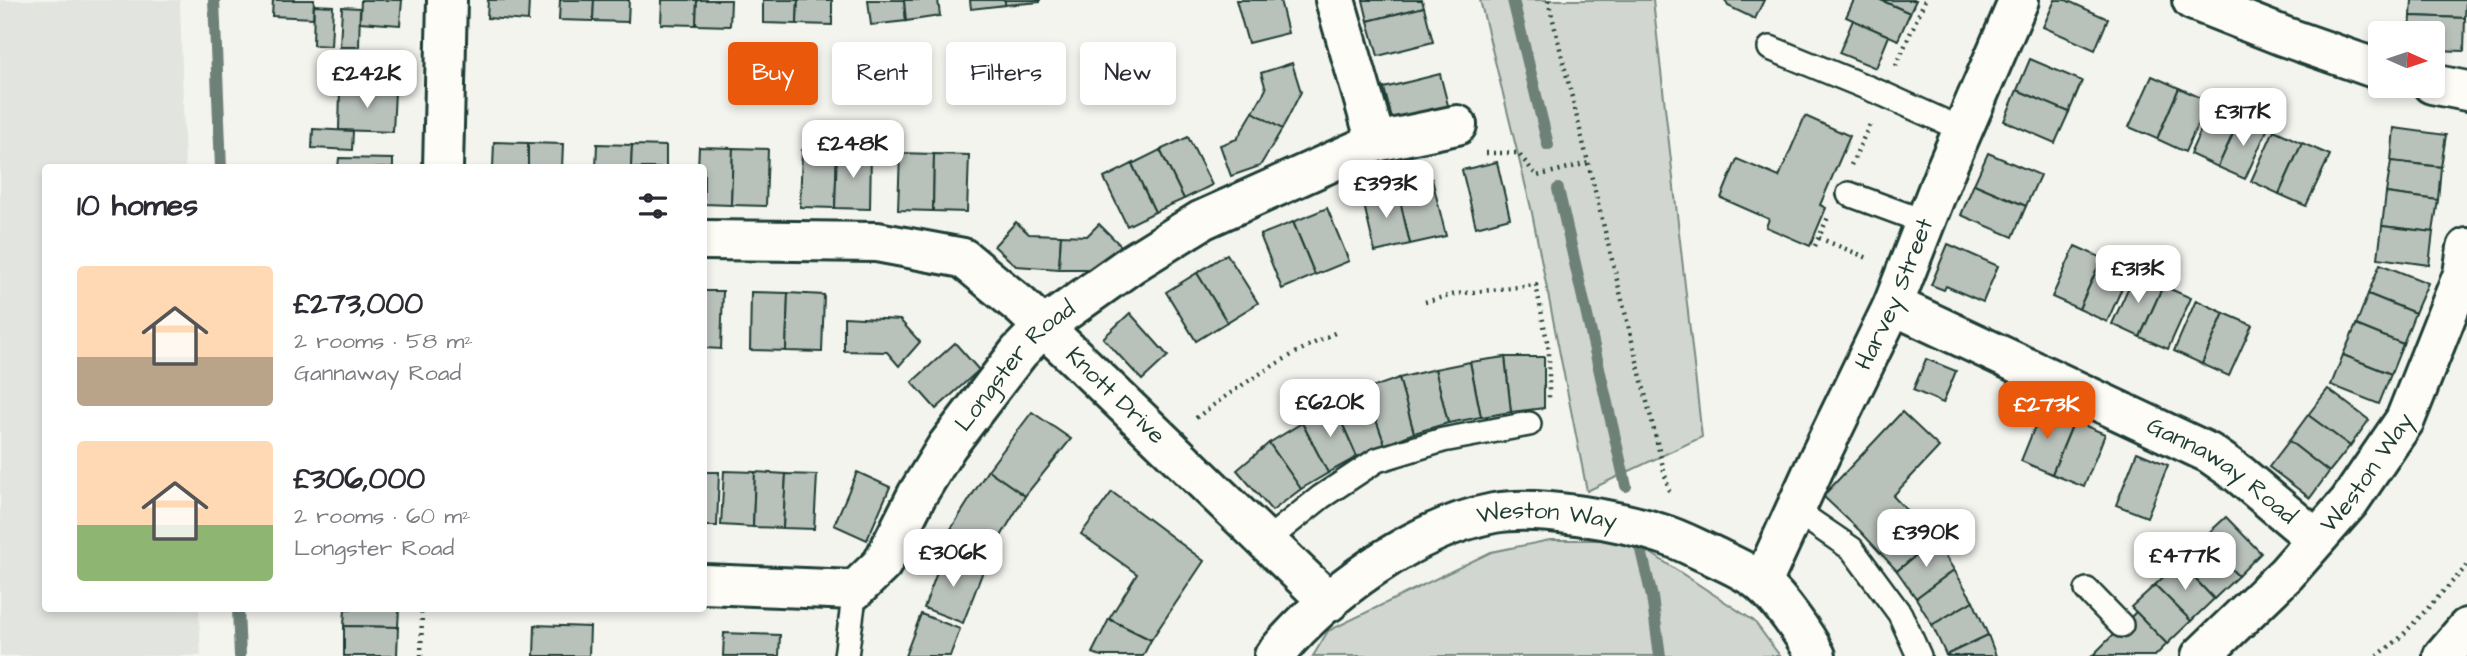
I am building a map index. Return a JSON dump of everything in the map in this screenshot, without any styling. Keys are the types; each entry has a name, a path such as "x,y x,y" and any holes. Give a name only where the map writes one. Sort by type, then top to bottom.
{"street":[{"path":"443,164 447,0"},
{"path":"1335,0 1376,142"},
{"name":"Harvey Street","path":"1762,583 1893,305 1963,130 2019,0"},
{"path":"2192,0 2283,36 2368,65"},
{"path":"2445,87 2467,91"},
{"name":"Longster Road","path":"855,590 882,564 917,495 947,446 1019,352 1043,327 1133,263 1202,220 1376,142 1457,125"},
{"name":"Knott Drive","path":"707,240 877,242 963,258 1043,327 1329,602"},
{"name":"Weston Way","path":"2201,656 2286,574 2349,502 2405,420 2463,274 2467,248"},
{"name":"Gannaway Road","path":"1893,305 2209,453 2239,474 2316,539"},
{"name":"Weston Way","path":"1274,656 1296,629 1329,602 1372,568 1426,535 1494,513 1555,512 1663,534 1728,563 1762,583 1805,637 1816,656"},
{"path":"707,584 855,590"},
{"path":"2443,656 2467,628"}],"lane":[{"path":"1770,48 1963,130"},
{"path":"1849,194 1919,238"},
{"path":"1266,541 1321,497 1377,460 1443,440 1529,424"},
{"path":"1795,510 1852,549 1900,614 1919,656"},
{"path":"846,656 855,590"},
{"path":"2087,590 2121,625"}],"path":[{"path":"1548,0 1671,499 1663,534"},
{"path":"1457,125 1476,153 1518,153 1538,176 1588,163"},
{"path":"1819,238 1880,263 1888,246 1919,238"},
{"path":"1425,302 1456,293 1536,285 1549,351 1550,418 1529,424"},
{"path":"1167,446 1192,421 1236,388 1294,352 1339,331"},
{"path":"2376,656 2399,639 2467,566"},
{"path":"421,656 422,612"}],"shaded area":[{"path":"0,0 180,0 185,164 42,164 42,612 199,612 201,656 0,656"},
{"path":"1480,0 1653,0 1702,437 1587,491 1531,208"},
{"path":"1550,540 1604,540 1640,546 1754,621 1780,656 1313,656 1328,631 1491,552"}],"building":[{"path":"273,0 314,0 313,18 272,16"},
{"path":"361,0 402,0 400,25 360,22"},
{"path":"488,0 529,0 528,21 487,18"},
{"path":"560,0 594,0 593,21 559,20"},
{"path":"594,0 629,0 628,22 593,21"},
{"path":"662,0 697,0 696,25 661,24"},
{"path":"697,0 731,0 730,26 696,25"},
{"path":"763,0 798,0 797,24 763,23"},
{"path":"798,0 832,0 832,25 797,24"},
{"path":"868,0 904,0 906,21 871,25"},
{"path":"904,0 938,0 940,16 906,21"},
{"path":"970,0 1005,0 1005,5 971,9"},
{"path":"1005,0 1040,0 1040,2 1005,5"},
{"path":"1236,0 1280,0 1288,33 1248,43"},
{"path":"1363,0 1422,0 1424,7 1368,21"},
{"path":"1725,0 1764,0 1755,19 1728,6"},
{"path":"1854,0 1881,0 1910,13 1898,40 1846,17"},
{"path":"1881,0 1916,0 1910,13"},
{"path":"2055,0 2066,0 2108,19 2095,50 2043,27"},
{"path":"2412,0 2466,0 2465,18 2411,16"},
{"path":"314,5 333,6 331,46 313,45"},
{"path":"342,7 360,8 359,47 340,47"},
{"path":"1424,7 1433,42 1378,56 1368,21"},
{"path":"2411,16 2465,18 2464,51 2445,50 2445,21 2411,21"},
{"path":"1853,20 1889,36 1876,68 1839,53"},
{"path":"2030,59 2082,81 2069,112 2017,90"},
{"path":"1292,63 1301,92 1282,129 1253,112 1266,89 1261,73"},
{"path":"1440,74 1449,109 1393,123 1384,88"},
{"path":"2152,76 2179,88 2157,139 2129,127"},
{"path":"2179,88 2208,101 2185,152 2157,139"},
{"path":"340,89 395,91 393,132 339,130"},
{"path":"2017,90 2069,112 2055,143 2004,121"},
{"path":"2213,103 2241,116 2218,167 2190,154"},
{"path":"1253,112 1282,129 1260,166 1231,176 1220,145 1237,139"},
{"path":"1805,116 1850,136 1820,205 1826,208 1810,246 1766,227 1769,219 1721,198 1737,159 1779,177"},
{"path":"2241,116 2268,128 2245,179 2218,167"},
{"path":"2394,128 2446,135 2441,167 2391,161"},
{"path":"313,129 353,131 352,150 312,148"},
{"path":"2274,130 2302,143 2279,194 2251,181"},
{"path":"1188,137 1212,185 1184,199 1160,150"},
{"path":"494,142 528,143 528,164 493,164"},
{"path":"528,143 563,144 562,164 528,164"},
{"path":"2302,143 2330,155 2306,206 2279,194"},
{"path":"597,144 632,145 631,164 596,164"},
{"path":"632,145 666,146 666,164 631,164"},
{"path":"699,147 733,148 731,205 707,204 707,164 698,164"},
{"path":"733,148 768,149 766,206 731,205"},
{"path":"802,150 837,151 835,208 800,207"},
{"path":"1160,150 1184,199 1155,212 1132,164"},
{"path":"837,151 871,152 870,209 835,208"},
{"path":"900,153 934,154 933,211 898,210"},
{"path":"1988,153 2040,175 2026,206 1974,184"},
{"path":"934,154 969,155 967,212 933,211"},
{"path":"339,158 393,159 393,164 338,164"},
{"path":"2391,161 2441,167 2438,200 2386,193"},
{"path":"1497,162 1510,218 1476,227 1462,170"},
{"path":"1132,164 1155,212 1127,226 1104,178"},
{"path":"1432,179 1446,236 1410,244 1397,188"},
{"path":"1974,184 2026,206 2013,237 1961,215"},
{"path":"1397,188 1410,244 1375,252 1362,196"},
{"path":"2386,193 2438,200 2433,232 2382,226"},
{"path":"1327,208 1349,261 1315,275 1293,222"},
{"path":"1016,222 1029,234 1061,235 1059,269 1016,266 994,246"},
{"path":"1293,222 1315,275 1282,289 1260,235"},
{"path":"1099,224 1122,247 1101,269 1059,269 1061,235 1087,236"},
{"path":"2382,226 2433,232 2429,265 2378,258"},
{"path":"1948,244 1998,266 1983,302 1946,286 1944,290 1931,285"},
{"path":"2075,246 2102,258 2079,309 2052,297"},
{"path":"1227,254 1258,303 1227,322 1197,273"},
{"path":"2102,258 2130,270 2107,322 2079,309"},
{"path":"2380,264 2428,283 2415,313 2368,294"},
{"path":"1197,273 1227,322 1196,341 1166,292"},
{"path":"2135,273 2163,286 2140,337 2112,324"},
{"path":"2163,286 2191,298 2168,349 2140,337"},
{"path":"707,291 723,291 721,349 707,348"},
{"path":"751,292 788,293 786,351 750,350"},
{"path":"788,293 824,295 822,352 786,351"},
{"path":"2368,294 2415,313 2403,344 2356,325"},
{"path":"2196,300 2224,313 2202,364 2174,351"},
{"path":"1130,313 1168,356 1142,380 1103,338"},
{"path":"2224,313 2252,325 2229,376 2202,364"},
{"path":"844,317 900,320 920,342 899,366 887,352 844,351"},
{"path":"2356,325 2403,344 2391,374 2343,355"},
{"path":"955,343 979,370 936,409 912,382"},
{"path":"2343,355 2391,374 2379,404 2331,385"},
{"path":"1505,357 1544,357 1544,408 1511,412"},
{"path":"1505,357 1511,412 1481,417 1470,362"},
{"path":"1926,359 1956,371 1943,403 1913,390"},
{"path":"1470,362 1481,417 1448,423 1435,369"},
{"path":"1435,369 1448,423 1414,433 1399,378"},
{"path":"1399,378 1414,433 1385,445 1365,390"},
{"path":"2328,389 2369,420 2350,446 2308,415"},
{"path":"1365,390 1385,445 1357,457 1334,405"},
{"path":"1334,405 1357,457 1328,473 1302,423"},
{"path":"2042,409 2074,421 2052,474 2021,461"},
{"path":"1032,412 1071,439 1025,496 988,470"},
{"path":"1902,412 1939,447 1893,496 1935,540 1897,571 1823,496"},
{"path":"2308,415 2350,446 2329,472 2289,441"},
{"path":"2074,421 2105,434 2084,487 2052,474"},
{"path":"1302,423 1328,473 1301,489 1269,443"},
{"path":"2289,441 2329,472 2310,498 2269,467"},
{"path":"1269,443 1301,489 1272,511 1237,470"},
{"path":"2137,452 2168,465 2147,517 2116,505"},
{"path":"988,470 1025,496 988,558 949,532"},
{"path":"724,471 755,472 753,527 721,525"},
{"path":"707,472 719,472 717,526 707,526"},
{"path":"755,472 786,474 783,528 753,527"},
{"path":"857,472 890,487 867,540 834,525"},
{"path":"786,474 817,475 814,529 783,528"},
{"path":"1112,492 1204,561 1151,640 1109,619 1137,574 1081,534"},
{"path":"2226,517 2261,553 2238,576 2202,539"},
{"path":"2202,539 2238,576 2214,599 2179,562"},
{"path":"1935,540 1954,570 1916,598 1897,571"},
{"path":"943,556 983,571 963,623 924,608"},
{"path":"2179,562 2214,599 2191,621 2155,585"},
{"path":"1954,570 1973,601 1932,625 1916,598"},
{"path":"2155,585 2191,621 2167,644 2131,607"},
{"path":"1973,601 1988,635 1946,655 1932,625"},
{"path":"345,612 399,612 398,627 344,626"},
{"path":"2136,612 2167,644 2155,656 2092,656"},
{"path":"921,614 960,629 950,656 905,656"},
{"path":"1109,619 1151,640 1143,656 1101,656 1092,653"},
{"path":"535,625 590,627 589,656 534,656"},
{"path":"344,626 398,627 397,656 344,656"},
{"path":"724,633 780,635 779,656 723,656"},
{"path":"1988,635 1996,656 1946,655"}],"waterway":[{"path":"214,0 221,164"},
{"path":"1513,0 1548,145"},
{"path":"1558,189 1626,486"},
{"path":"1640,546 1652,597 1660,656"},
{"path":"238,612 240,656"}]}
